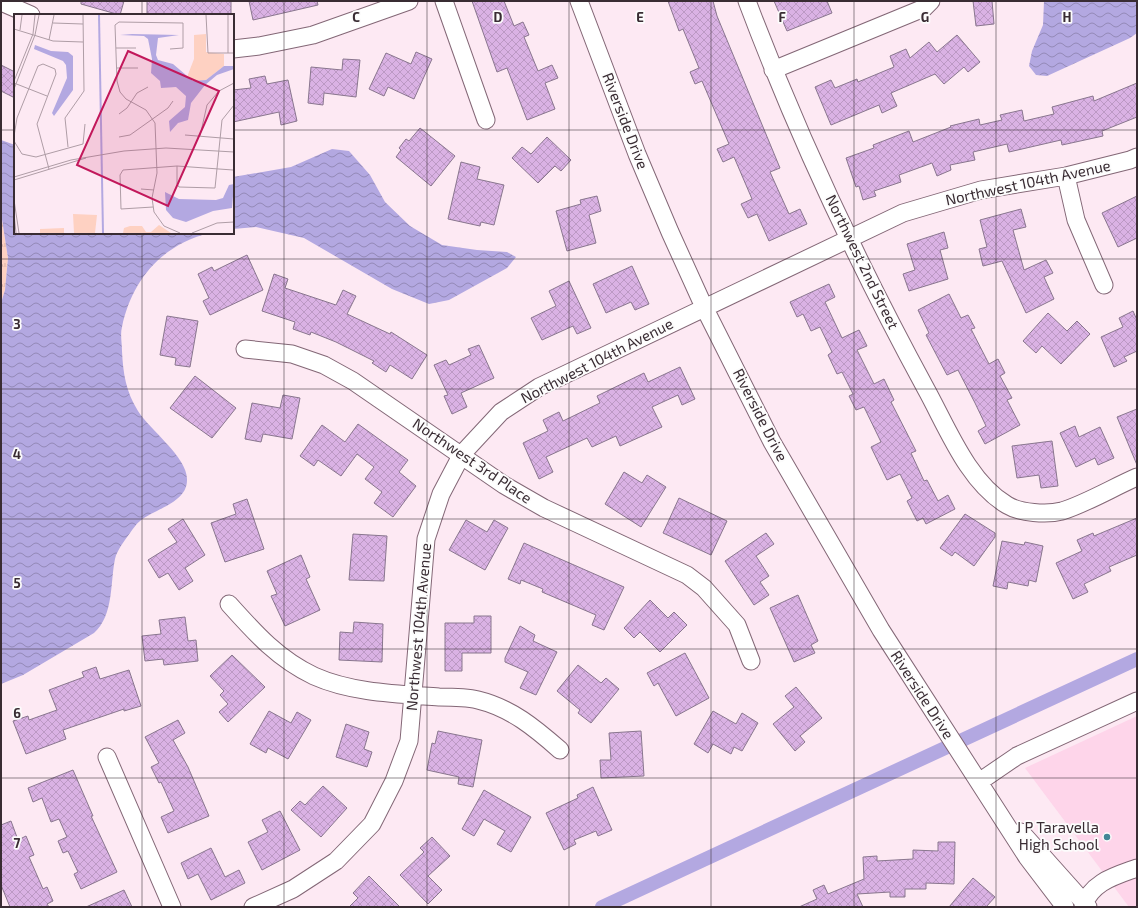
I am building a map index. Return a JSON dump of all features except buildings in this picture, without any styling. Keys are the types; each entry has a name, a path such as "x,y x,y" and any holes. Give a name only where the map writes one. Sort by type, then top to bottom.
{"street":[{"path":"234,49 259,46 313,35 409,1"},
{"path":"444,1 486,120"},
{"name":"Riverside Drive","path":"579,1 637,154 670,232 704,306 772,442 877,624 933,714 993,802 1027,857 1065,907"},
{"name":"Northwest 2nd Street","path":"747,1 773,70 849,238 910,359 968,468 988,491 1008,506 1035,513 1061,511 1137,477"},
{"path":"773,70 924,8 931,1"},
{"path":"1,2 29,14"},
{"name":"Northwest 104th Avenue","path":"253,907 293,889 336,861 372,824 394,781 409,741 426,539 441,494 462,454 500,412 539,387 704,306 903,213 974,192 1066,176 1137,157"},
{"path":"1066,176 1076,220 1104,285"},
{"name":"Northwest 3rd Place","path":"245,348 292,354 324,365 353,381 462,454 504,485 544,508 687,575 704,588 723,607 737,625 751,661"},
{"path":"229,604 254,632 284,659 315,676 352,688 413,695 477,699 504,709 532,724 560,750"},
{"path":"979,782 1018,756 1137,701"},
{"path":"106,757 172,907"},
{"name":"Riverside Drive","path":"993,802 1085,906"},
{"path":"1085,906 1093,889 1107,879 1137,868"}],"shaded area":[{"name":"J P Taravella High School","path":"1137,716 1137,907 1129,907 1025,768"}],"green space":[{"path":"1,213 8,258 5,290 1,303"}],"water":[{"path":"1044,1 1137,1 1137,33 1130,38 1047,76 1036,75 1029,66 1032,51 1043,25"},
{"path":"1,140 14,145 14,234 207,234 193,238 178,246 164,255 152,266 133,294 121,330 123,367 131,397 138,411 175,453 181,462 187,479 186,487 176,500 139,522 121,545 117,552 113,568 108,608 100,626 94,633 23,675 1,684 1,303 5,290 8,258 1,213"},
{"path":"332,149 349,151 370,175 385,202 410,226 442,245 477,250 507,252 516,257 507,268 449,300 429,304 392,289 304,238 256,227 234,229 234,177 291,167"}],"waterway":[{"path":"602,907 1137,659"}],"place":[{"name":"J P Taravella High School","path":"1107,837"}]}
